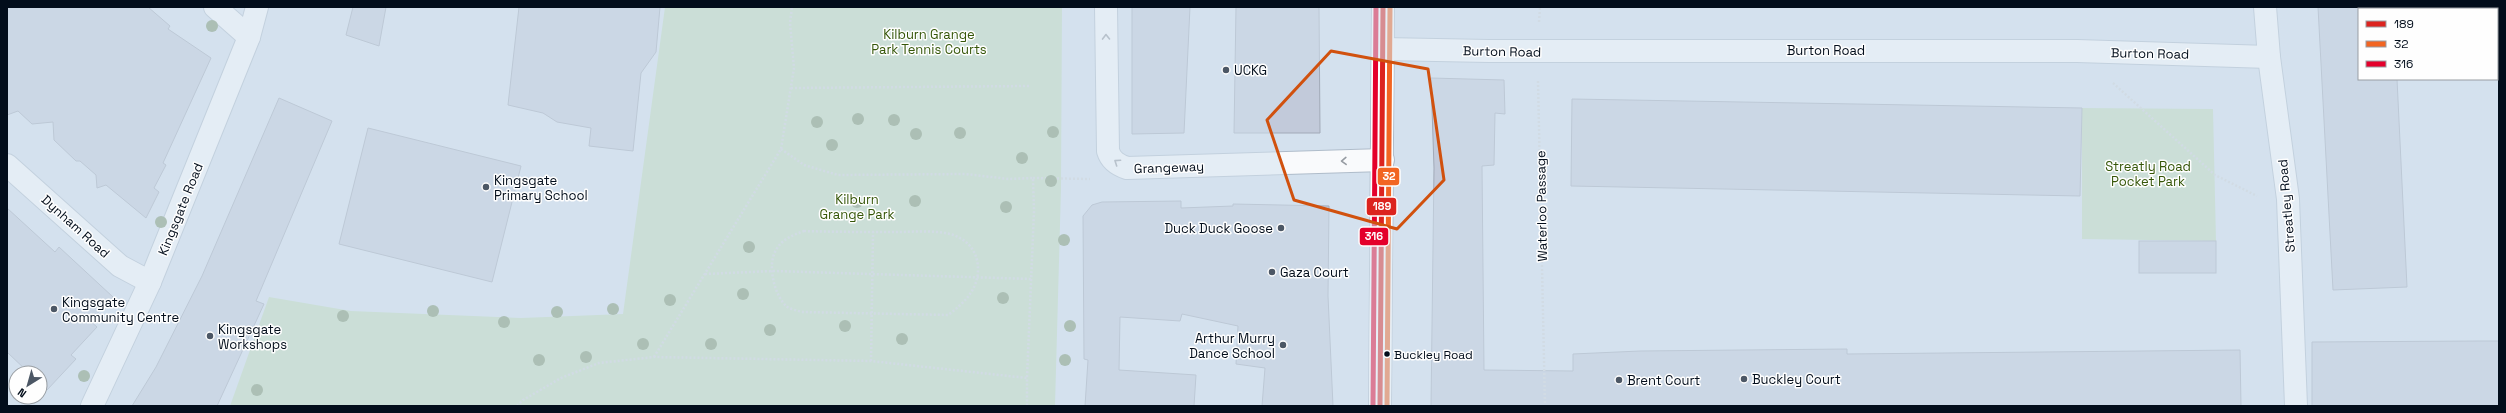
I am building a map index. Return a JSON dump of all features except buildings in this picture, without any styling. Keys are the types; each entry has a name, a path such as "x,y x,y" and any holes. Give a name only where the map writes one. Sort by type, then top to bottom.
{"street":[{"path":"216,7 249,37"},
{"name":"Kingsgate Road","path":"92,406 150,282 249,37 257,7"},
{"name":"Grangeway","path":"1106,7 1108,151 1110,157 1118,165 1127,168 1383,160"},
{"path":"1380,406 1383,7"},
{"name":"Streatley Road","path":"2265,7 2269,57 2288,199 2296,406"},
{"name":"Burton Road","path":"1383,49 1538,51 2077,51 2269,57"},
{"name":"Dynham Road","path":"7,165 120,266 150,282"}],"path":[{"path":"654,356 781,149 794,68 790,22 792,7"},
{"name":"Waterloo Passage","path":"1540,7 1538,51 1545,406"},
{"path":"2110,80 2215,175 2254,196 2288,199"},
{"path":"791,88 1029,86"},
{"path":"781,149 804,165 838,175 965,174 1009,179 1033,178 1115,180 1118,165"},
{"path":"1027,406 1032,279 1033,178"},
{"path":"804,231 951,234 970,245 978,257 978,277 975,288 963,304 948,315 803,312 786,306 774,285 773,271 772,258 776,249 789,236 804,231"},
{"path":"871,361 873,232"},
{"path":"704,274 773,271 1032,279"},
{"path":"517,406 523,400 560,378 599,363 654,356 871,361 1027,378"}],"highlighted area":[{"path":"1331,51 1428,69 1444,180 1397,229 1294,200 1267,120"}],"green space":[{"name":"Kilburn Grange Park","path":"665,7 1062,7 1061,189 1055,406 230,406 269,297 351,311 521,318 623,314"},
{"name":"Streatly Road Pocket Park","path":"2082,108 2213,109 2216,241 2082,239"}],"transit line":[{"name":"316","path":"1373,406 1376,7"},
{"name":"189","path":"1380,406 1383,7"},
{"name":"32","path":"1387,406 1390,7"}],"place":[{"name":"UCKG","path":"1226,70"},
{"name":"Kingsgate Primary School","path":"486,187"},
{"name":"Duck Duck Goose","path":"1281,228"},
{"name":"Gaza Court","path":"1272,272"},
{"name":"Kingsgate Community Centre","path":"54,309"},
{"name":"Kingsgate Workshops","path":"210,336"},
{"name":"Arthur Murry Dance School","path":"1283,345"},
{"name":"Buckley Road","path":"1387,354"},
{"name":"Buckley Court","path":"1744,379"},
{"name":"Brent Court","path":"1619,380"}],"park label":[{"name":"Kilburn Grange Park Tennis Courts","path":"929,42"}]}
